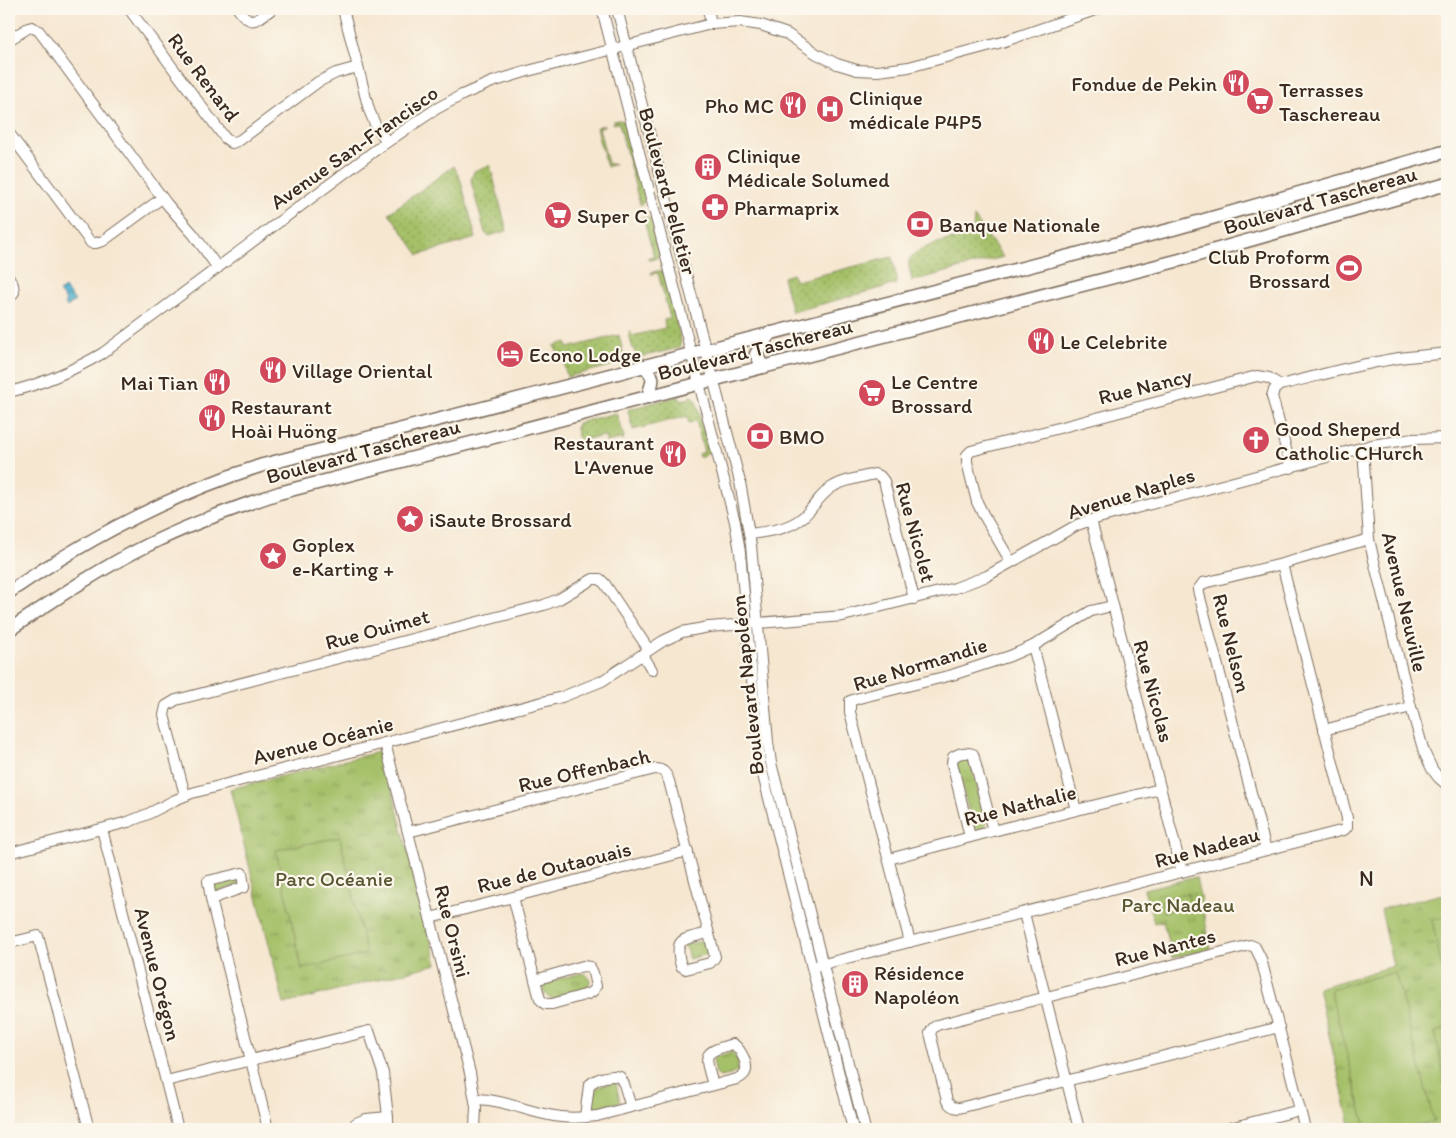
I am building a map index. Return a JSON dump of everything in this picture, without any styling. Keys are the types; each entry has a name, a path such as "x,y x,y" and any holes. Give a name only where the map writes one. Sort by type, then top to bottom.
{"main road":[{"name":"Boulevard Taschereau","path":"9,592 66,554 101,534 164,503 224,478 301,454 1174,229 1447,152"},
{"name":"Boulevard Taschereau","path":"9,630 84,580 133,552 229,510 303,486 1180,260 1447,184"},
{"path":"763,367 756,354 770,334"},
{"path":"644,366 653,378 648,397"}],"street":[{"name":"Rue Renard","path":"129,9 225,138 232,143 240,140 318,82 336,73 358,67"},
{"path":"238,9 245,19 251,21 272,9"},
{"path":"343,9 372,117 387,142"},
{"name":"Boulevard Pelletier","path":"602,9 699,383"},
{"name":"Boulevard Pelletier","path":"617,9 713,380"},
{"path":"708,9 711,24"},
{"name":"Avenue San-Francisco","path":"9,392 48,380 93,359 430,112 479,88 521,73 711,24 740,22 761,24 787,34 817,54 837,64 857,70 878,72 909,67 1002,42 1098,9"},
{"path":"9,40 28,28 32,27 38,31 162,198 194,235 218,268"},
{"path":"9,133 91,243 103,241 162,198"},
{"path":"637,146 652,142"},
{"path":"667,263 682,259"},
{"path":"9,278 14,292 9,299"},
{"path":"1290,468 1272,396 1274,390 1280,385 1374,362 1408,356 1447,353"},
{"name":"Rue Nancy","path":"1011,562 977,502 967,462 967,455 971,451 1257,376 1269,378 1280,385"},
{"name":"Boulevard Napoléon","path":"713,380 733,454 750,534 771,763 865,1129"},
{"name":"Boulevard Napoléon","path":"699,383 738,533 760,763 853,1129"},
{"name":"Avenue Naples","path":"747,624 843,616 914,599 973,582 987,576 1077,524 1362,448 1413,439 1447,438"},
{"name":"Avenue Neuville","path":"1362,448 1369,539 1411,708 1427,762 1438,777 1447,785"},
{"path":"719,458 733,454"},
{"name":"Rue Nicolet","path":"750,534 791,526 805,516 824,494 838,484 874,474 880,476 884,481 914,599"},
{"name":"Rue Nicolas","path":"1091,520 1182,872"},
{"name":"Rue Nelson","path":"1266,850 1198,590 1203,583 1282,564 1369,539"},
{"name":"Rue Nadeau","path":"812,968 1337,832 1348,827 1282,564"},
{"name":"Rue Ouimet","path":"185,795 164,715 166,706 176,700 544,605 559,599 589,580 597,578 605,584 646,653"},
{"name":"Rue Normandie","path":"910,942 850,712 850,701 984,665 1033,646 1091,611 1112,606"},
{"name":"Avenue Océanie","path":"9,853 138,818 185,795 562,697 602,681 671,637 689,630 747,624"},
{"path":"1033,646 1076,810"},
{"path":"646,653 652,670"},
{"path":"1324,730 1411,708"},
{"name":"Rue Orsini","path":"386,743 470,1073 475,1100 475,1129"},
{"path":"970,837 952,763 953,757 957,754 967,752 973,754 993,831"},
{"name":"Rue Offenbach","path":"408,832 655,769 662,769 667,774 708,933"},
{"name":"Rue Nathalie","path":"889,859 1160,789"},
{"name":"Avenue Orégon","path":"102,829 178,1129"},
{"name":"Rue de Outaouais","path":"430,918 688,851"},
{"path":"513,897 540,999 545,1004 552,1004 588,994 596,986 590,967 584,966 535,980"},
{"path":"211,899 268,1129"},
{"path":"1024,913 1080,1129"},
{"path":"9,943 38,936 88,1129"},
{"name":"Rue Nantes","path":"1045,997 1250,945 1255,947 1259,952 1304,1129"},
{"path":"1045,997 933,1028 930,1033 947,1101 950,1105 954,1108 959,1108 1279,1027"},
{"path":"166,1081 370,1031 382,1073 388,1129"},
{"path":"475,1100 502,1102 559,1117 596,1116 737,1080 743,1076 746,1070 739,1047 733,1044 716,1049 710,1053 706,1060 713,1086"},
{"path":"585,1117 589,1084 615,1076 620,1077 624,1084 631,1107"},
{"path":"1226,1129 1300,1110"},
{"path":"356,1129 356,1123 366,1119 388,1117"}],"green space":[{"path":"613,121 626,121 646,200 640,205 619,123 612,124"},
{"path":"605,126 599,128 608,164 615,164 607,167 597,127"},
{"path":"490,165 507,231 489,236 485,233 471,180 474,171"},
{"path":"454,166 461,181 476,238 419,255 389,213"},
{"path":"645,217 651,219 660,255 650,260 647,259 654,257 644,220 638,221"},
{"path":"974,217 1003,257 912,281 909,261 912,256 926,247 969,235 973,230"},
{"path":"892,257 896,284 792,312 783,277 792,274 796,281"},
{"path":"658,271 664,272 665,275 681,341 679,348 640,357 633,349 629,331 632,336 665,328 664,320 670,318 658,273 651,274"},
{"path":"619,335 624,357 621,363 567,377 563,361 554,346 566,342 568,348"},
{"path":"679,396 680,400 690,398 690,396 694,397 696,401 709,452 700,457 698,454 704,452 696,421 689,423 687,416 633,430 629,409"},
{"path":"616,413 624,437 623,440 606,442 605,436 579,440 576,429 577,423"},
{"name":"Parc Océanie","path":"382,751 437,964 284,1004 230,789"},
{"path":"963,758 970,760 986,822 984,828 977,830 972,825 957,766 957,762"},
{"path":"340,837 366,954 302,969 276,850"},
{"name":"Parc Nadeau","path":"1196,877 1211,949 1172,958 1163,921 1154,923 1144,889"},
{"path":"237,878 240,881 239,885 217,892 213,890 215,884"},
{"path":"1187,893 1191,906 1163,912 1161,900"},
{"path":"1447,893 1447,1129 1351,1129 1318,988 1393,966 1381,909"},
{"path":"1447,916 1447,991 1432,920"},
{"path":"706,940 708,954 689,959 685,945"},
{"path":"1395,972 1434,1121 1402,1129 1366,1129 1330,989"},
{"path":"582,973 587,975 590,980 589,985 585,989 553,999 544,993 543,987 546,982"},
{"path":"1447,1029 1447,1091 1435,1032"},
{"path":"732,1052 738,1061 738,1071 720,1077 716,1074 714,1057"},
{"path":"616,1083 620,1102 593,1109 591,1100 595,1090 604,1085"}],"water":[{"path":"65,288 75,301 67,307 64,303 66,301 59,292"}],"place":[{"name":"Fondue de Pekin","path":"1236,83"},
{"name":"Terrasses Taschereau","path":"1260,101"},
{"name":"Pho MC","path":"793,105"},
{"name":"Clinique médicale P4P5","path":"830,109"},
{"name":"Clinique Médicale Solumed","path":"708,167"},
{"name":"Pharmaprix","path":"715,207"},
{"name":"Super C","path":"558,215"},
{"name":"Banque Nationale","path":"920,224"},
{"name":"Club Proform Brossard","path":"1349,268"},
{"name":"Le Celebrite","path":"1041,341"},
{"name":"Econo Lodge","path":"510,354"},
{"name":"Village Oriental","path":"273,370"},
{"name":"Mai Tian","path":"217,382"},
{"name":"Le Centre Brossard","path":"872,393"},
{"name":"Restaurant Hoài Huöng","path":"212,418"},
{"name":"BMO","path":"760,436"},
{"name":"Good Sheperd Catholic CHurch","path":"1256,440"},
{"name":"Restaurant L'Avenue","path":"673,454"},
{"name":"iSaute Brossard","path":"410,519"},
{"name":"Goplex e-Karting +","path":"273,556"},
{"name":"Résidence Napoléon","path":"855,984"}],"district":[{"name":"N","path":"1367,878"}]}
